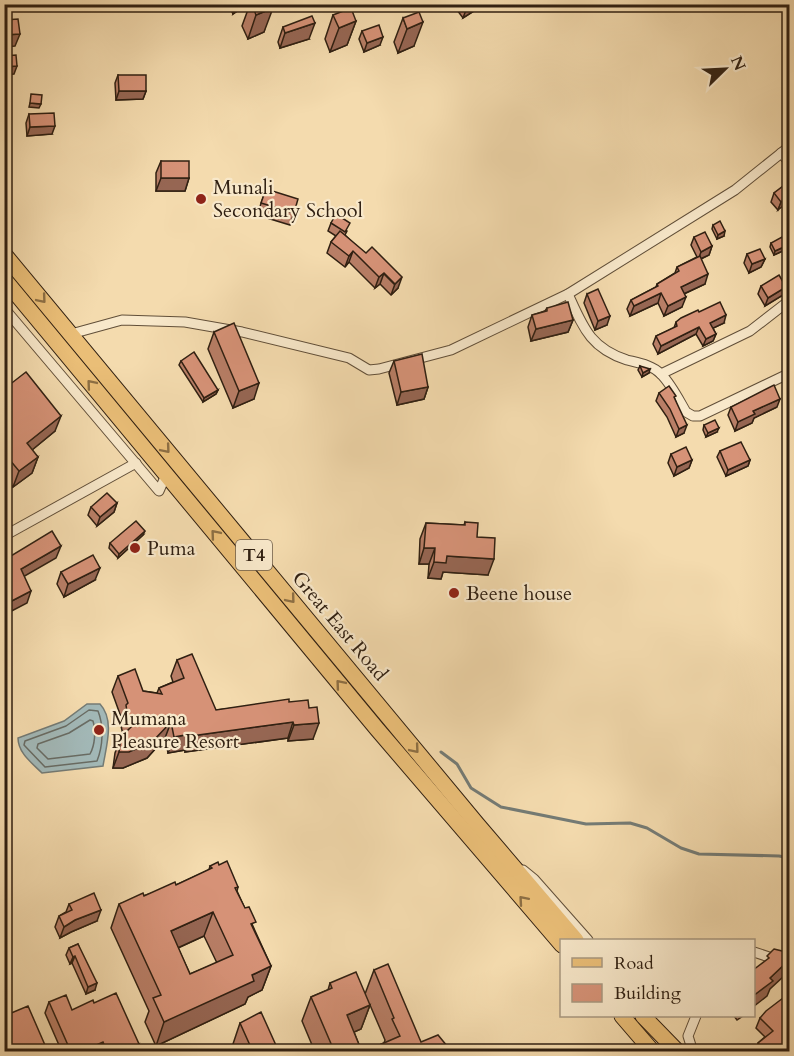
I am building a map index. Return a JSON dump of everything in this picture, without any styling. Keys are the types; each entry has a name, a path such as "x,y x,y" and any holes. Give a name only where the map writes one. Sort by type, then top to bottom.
{"main road":[{"name":"Great East Road","path":"4,254 575,939"},
{"name":"Great East Road","path":"4,279 377,729 560,944"},
{"path":"623,1017 653,1052"},
{"path":"644,1017 678,1052"}],"street":[{"path":"70,334 122,320 163,320 211,325 349,358 369,370 379,369 451,350 568,294 735,190 789,146"},
{"path":"781,153 789,163"},
{"path":"568,294 580,322 595,343 609,353 650,366 661,374 686,412 693,416 700,416 789,373"},
{"path":"661,374 750,331 789,300"},
{"path":"4,308 159,491 166,474"},
{"path":"4,536 136,463"},
{"path":"504,856 534,879 587,939"},
{"path":"755,953 778,960 789,956"},
{"path":"693,1052 688,1036 696,1017"}],"water":[{"path":"87,704 100,704 105,710 108,734 103,766 42,773 23,753 18,738 64,721"}],"building":[{"path":"252,4 271,4 273,8 256,15"},
{"path":"462,4 474,4 466,10"},
{"path":"351,8 356,21 339,28 333,15"},
{"path":"419,12 423,22 407,29 403,18"},
{"path":"312,16 315,23 285,33 283,27"},
{"path":"18,19 20,34 4,35 4,20"},
{"path":"379,25 383,37 367,43 362,31"},
{"path":"16,55 17,66 5,67 4,56"},
{"path":"118,75 146,75 146,91 119,91"},
{"path":"31,94 42,95 41,104 30,103"},
{"path":"54,113 55,126 30,127 29,114"},
{"path":"161,161 189,161 189,178 161,178"},
{"path":"787,183 789,195 781,202 774,193"},
{"path":"266,189 298,199 294,213 261,203"},
{"path":"336,214 350,223 345,232 331,223"},
{"path":"720,221 725,231 718,235 713,225"},
{"path":"340,231 366,253 372,247 402,277 395,284 384,273 379,277 353,251 349,256 331,242"},
{"path":"705,232 712,246 701,252 694,237"},
{"path":"782,237 786,246 775,251 771,243"},
{"path":"760,249 765,259 752,264 747,254"},
{"path":"700,256 708,274 681,287 686,297 668,306 661,293 634,306 631,300 658,286 657,284 679,271 677,267"},
{"path":"779,275 786,287 768,298 761,286"},
{"path":"598,289 610,316 598,321 587,294"},
{"path":"568,302 573,320 536,329 532,315"},
{"path":"720,302 726,315 710,323 716,334 706,339 699,327 661,346 656,336 677,326 676,322 681,318"},
{"path":"234,323 259,383 239,391 214,332"},
{"path":"194,352 218,390 204,398 181,361"},
{"path":"422,354 428,387 401,392 394,361"},
{"path":"640,366 650,369 643,373"},
{"path":"26,372 61,416 27,443 38,457 19,471 4,453 4,389"},
{"path":"774,385 780,399 753,411 755,414 738,422 731,407"},
{"path":"669,386 676,396 674,397 687,425 679,429 670,409 659,393"},
{"path":"715,420 719,428 708,433 704,425"},
{"path":"741,442 750,460 728,470 720,451"},
{"path":"686,447 692,460 677,467 671,454"},
{"path":"107,493 117,503 100,517 91,507"},
{"path":"136,521 145,531 119,554 110,543"},
{"path":"465,522 478,523 477,537 495,538 494,559 447,556 446,563 434,562 435,548 424,548 426,523 465,525"},
{"path":"52,531 61,546 21,569 31,591 4,605 4,544 11,556"},
{"path":"93,555 100,568 68,584 61,572"},
{"path":"192,654 216,710 289,699 289,702 308,700 309,708 317,707 319,723 294,725 293,722 174,737 171,722 152,742 129,752 119,752 121,737 134,724 128,719 126,705 128,703 118,676 135,669 143,691 162,694 159,688 184,678 177,660"},
{"path":"227,861 238,887 235,888 245,908 249,907 256,922 251,924 271,966 252,975 254,981 164,1022 153,998 161,995 119,904 175,882 176,885 212,868 210,866 218,862 219,865","holes":["213,912 233,955 190,974 171,931"]},
{"path":"94,893 101,910 64,927 59,916 72,910 69,904"},
{"path":"78,944 97,983 88,987 75,956 73,957 69,948"},
{"path":"774,949 782,951 789,960 770,978 773,981 755,994 755,968 769,958 767,956"},
{"path":"388,964 421,1042 438,1035 452,1052 379,1052 377,1046 400,1036 374,970"},
{"path":"356,972 370,1005 347,1015 362,1052 331,1052 329,1048 332,1046 311,997 332,988 330,983"},
{"path":"116,993 139,1044 123,1052 107,1052 103,1042 85,1050 86,1052 71,1052 49,1002 66,995 72,1010"},
{"path":"783,998 789,1007 789,1038 774,1052 766,1052 758,1043 773,1031 760,1018"},
{"path":"28,1006 48,1052 9,1052 4,1041 10,1037 4,1026 4,1016"},
{"path":"261,1012 279,1052 253,1052 240,1023"},
{"path":"220,1047 221,1052 210,1052"}],"waterway":[{"path":"441,752 457,764 471,788 501,807 586,824 630,823 647,828 681,848 699,854 790,858"}],"place":[{"name":"Munali Secondary School","path":"201,199"},
{"name":"Puma","path":"135,548"},
{"name":"Beene house","path":"454,593"},
{"name":"Mumana Pleasure Resort","path":"99,730"}]}
